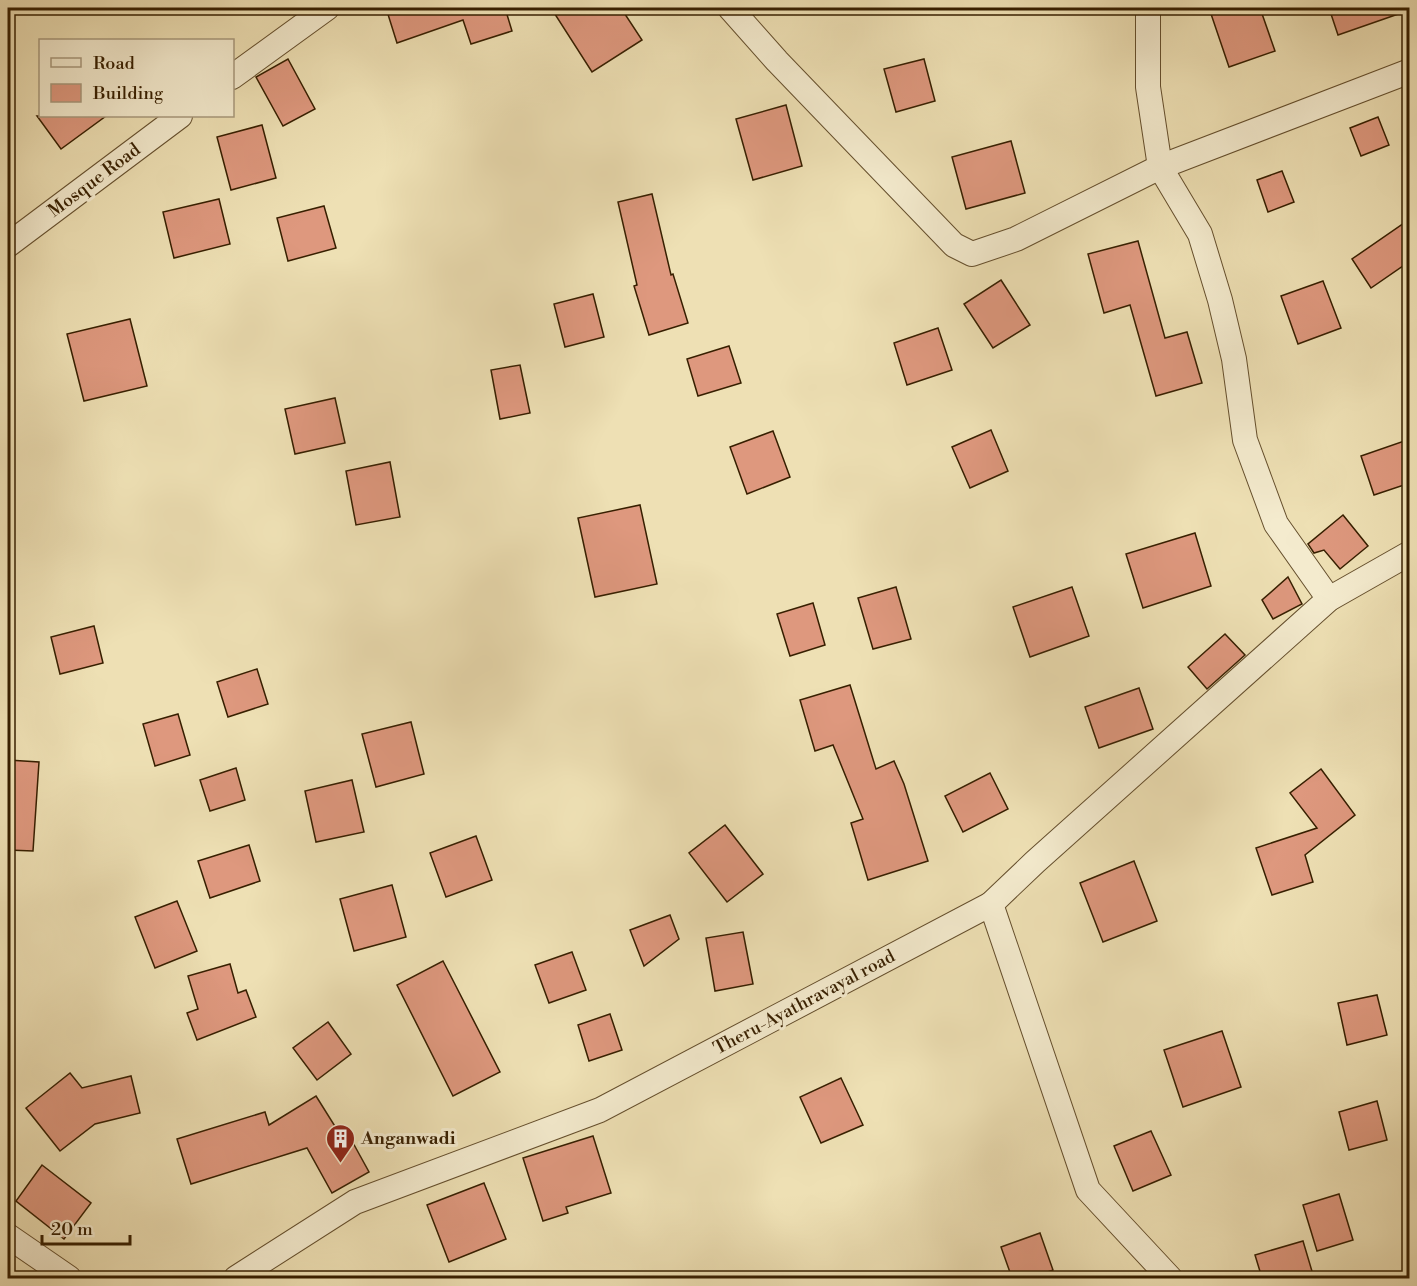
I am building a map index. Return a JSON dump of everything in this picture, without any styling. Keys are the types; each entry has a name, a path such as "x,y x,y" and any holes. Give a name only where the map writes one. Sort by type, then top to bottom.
{"street":[{"path":"234,76 327,8"},
{"path":"730,8 777,61 954,245 972,254 1016,239 1160,167 1410,72"},
{"path":"1148,8 1148,87 1160,167 1200,234 1220,300 1234,359 1245,440 1276,524 1329,599"},
{"name":"Mosque Road","path":"8,245 179,117"},
{"name":"Theru-Ayathravayal road","path":"236,1278 355,1202 600,1110 992,904 1035,862 1329,599 1410,553"},
{"path":"992,904 1088,1190 1170,1278"},
{"path":"8,1236 69,1278"}],"building":[{"path":"386,8 505,8 512,31 471,44 463,20 397,43"},
{"path":"551,8 621,8 642,40 592,72"},
{"path":"1209,8 1260,8 1275,51 1229,67"},
{"path":"1329,8 1406,8 1407,11 1338,35"},
{"path":"288,59 315,109 283,126 256,77"},
{"path":"924,59 935,101 896,112 884,69"},
{"path":"786,105 802,166 753,180 736,119"},
{"path":"37,116 105,117 61,149"},
{"path":"1378,117 1389,145 1361,156 1350,128"},
{"path":"262,125 276,178 231,190 217,137"},
{"path":"1011,141 1025,193 966,209 952,157"},
{"path":"1282,171 1294,202 1268,212 1257,180"},
{"path":"652,194 671,275 673,274 688,323 649,335 634,286 637,285 618,202"},
{"path":"219,199 230,244 174,258 163,212"},
{"path":"324,206 336,248 288,261 277,218"},
{"path":"1410,219 1410,261 1371,288 1352,259"},
{"path":"1138,241 1165,338 1187,332 1202,383 1156,396 1130,305 1104,313 1088,254"},
{"path":"1001,280 1030,325 993,348 964,304"},
{"path":"1323,281 1341,328 1298,344 1281,296"},
{"path":"593,294 604,337 565,347 554,304"},
{"path":"130,319 147,386 84,401 67,334"},
{"path":"938,328 952,370 907,385 894,343"},
{"path":"729,346 741,383 698,396 687,359"},
{"path":"520,365 530,413 500,419 491,370"},
{"path":"335,398 345,443 295,454 285,409"},
{"path":"991,430 1008,471 970,488 952,447"},
{"path":"773,431 790,477 747,494 730,447"},
{"path":"1410,439 1410,483 1374,495 1361,456"},
{"path":"390,462 400,517 356,525 346,471"},
{"path":"640,505 657,584 595,597 578,518"},
{"path":"1343,515 1368,546 1340,569 1324,550 1314,553 1308,544"},
{"path":"1195,533 1211,586 1143,608 1126,554"},
{"path":"1288,577 1302,604 1273,619 1262,600"},
{"path":"896,587 911,639 873,649 858,598"},
{"path":"1072,587 1089,636 1030,657 1013,607"},
{"path":"813,603 825,645 790,656 777,614"},
{"path":"94,626 103,663 60,674 51,637"},
{"path":"1225,634 1245,655 1207,689 1188,667"},
{"path":"257,669 268,704 228,717 217,682"},
{"path":"850,685 876,769 894,761 904,784 928,861 868,880 851,823 863,819 833,745 815,751 800,700"},
{"path":"1139,688 1153,729 1099,748 1085,707"},
{"path":"178,714 190,755 155,766 143,724"},
{"path":"411,722 424,774 376,787 362,734"},
{"path":"8,760 39,762 33,851 8,850"},
{"path":"236,768 245,800 210,811 200,780"},
{"path":"1321,769 1355,815 1305,855 1313,882 1272,895 1256,848 1317,828 1290,793"},
{"path":"990,773 1008,809 963,832 945,796"},
{"path":"352,780 364,832 316,842 305,791"},
{"path":"725,825 763,874 727,902 689,853"},
{"path":"476,836 492,880 446,897 430,853"},
{"path":"249,845 260,881 210,898 198,861"},
{"path":"1134,861 1157,921 1103,942 1080,883"},
{"path":"392,885 406,937 354,951 340,899"},
{"path":"177,901 197,951 155,968 135,917"},
{"path":"670,915 679,939 644,966 630,930"},
{"path":"743,932 753,984 715,991 706,938"},
{"path":"572,952 586,990 549,1003 535,965"},
{"path":"443,961 500,1072 453,1096 397,985"},
{"path":"230,964 238,993 246,990 256,1017 197,1040 187,1013 198,1009 188,976"},
{"path":"1377,995 1387,1035 1347,1045 1338,1003"},
{"path":"610,1014 622,1050 589,1061 578,1025"},
{"path":"328,1022 351,1054 317,1080 293,1048"},
{"path":"1222,1031 1241,1087 1183,1107 1164,1050"},
{"path":"70,1073 82,1088 131,1076 140,1113 95,1124 60,1151 26,1108"},
{"path":"841,1078 863,1125 821,1143 800,1097"},
{"path":"316,1096 341,1136 347,1132 369,1172 332,1193 307,1148 191,1184 177,1139 265,1112 269,1125"},
{"path":"1377,1101 1387,1140 1349,1150 1339,1112"},
{"path":"1151,1131 1171,1175 1133,1191 1114,1146"},
{"path":"593,1136 611,1193 566,1207 568,1213 543,1221 523,1158"},
{"path":"42,1165 91,1203 64,1239 16,1201"},
{"path":"484,1183 506,1239 449,1262 427,1205"},
{"path":"1339,1194 1353,1240 1317,1251 1303,1205"},
{"path":"1040,1233 1053,1270 1031,1278 1012,1278 1001,1247"},
{"path":"1303,1241 1314,1278 1262,1278 1255,1255"}],"place":[{"name":"Anganwadi","path":"340,1164"}]}
